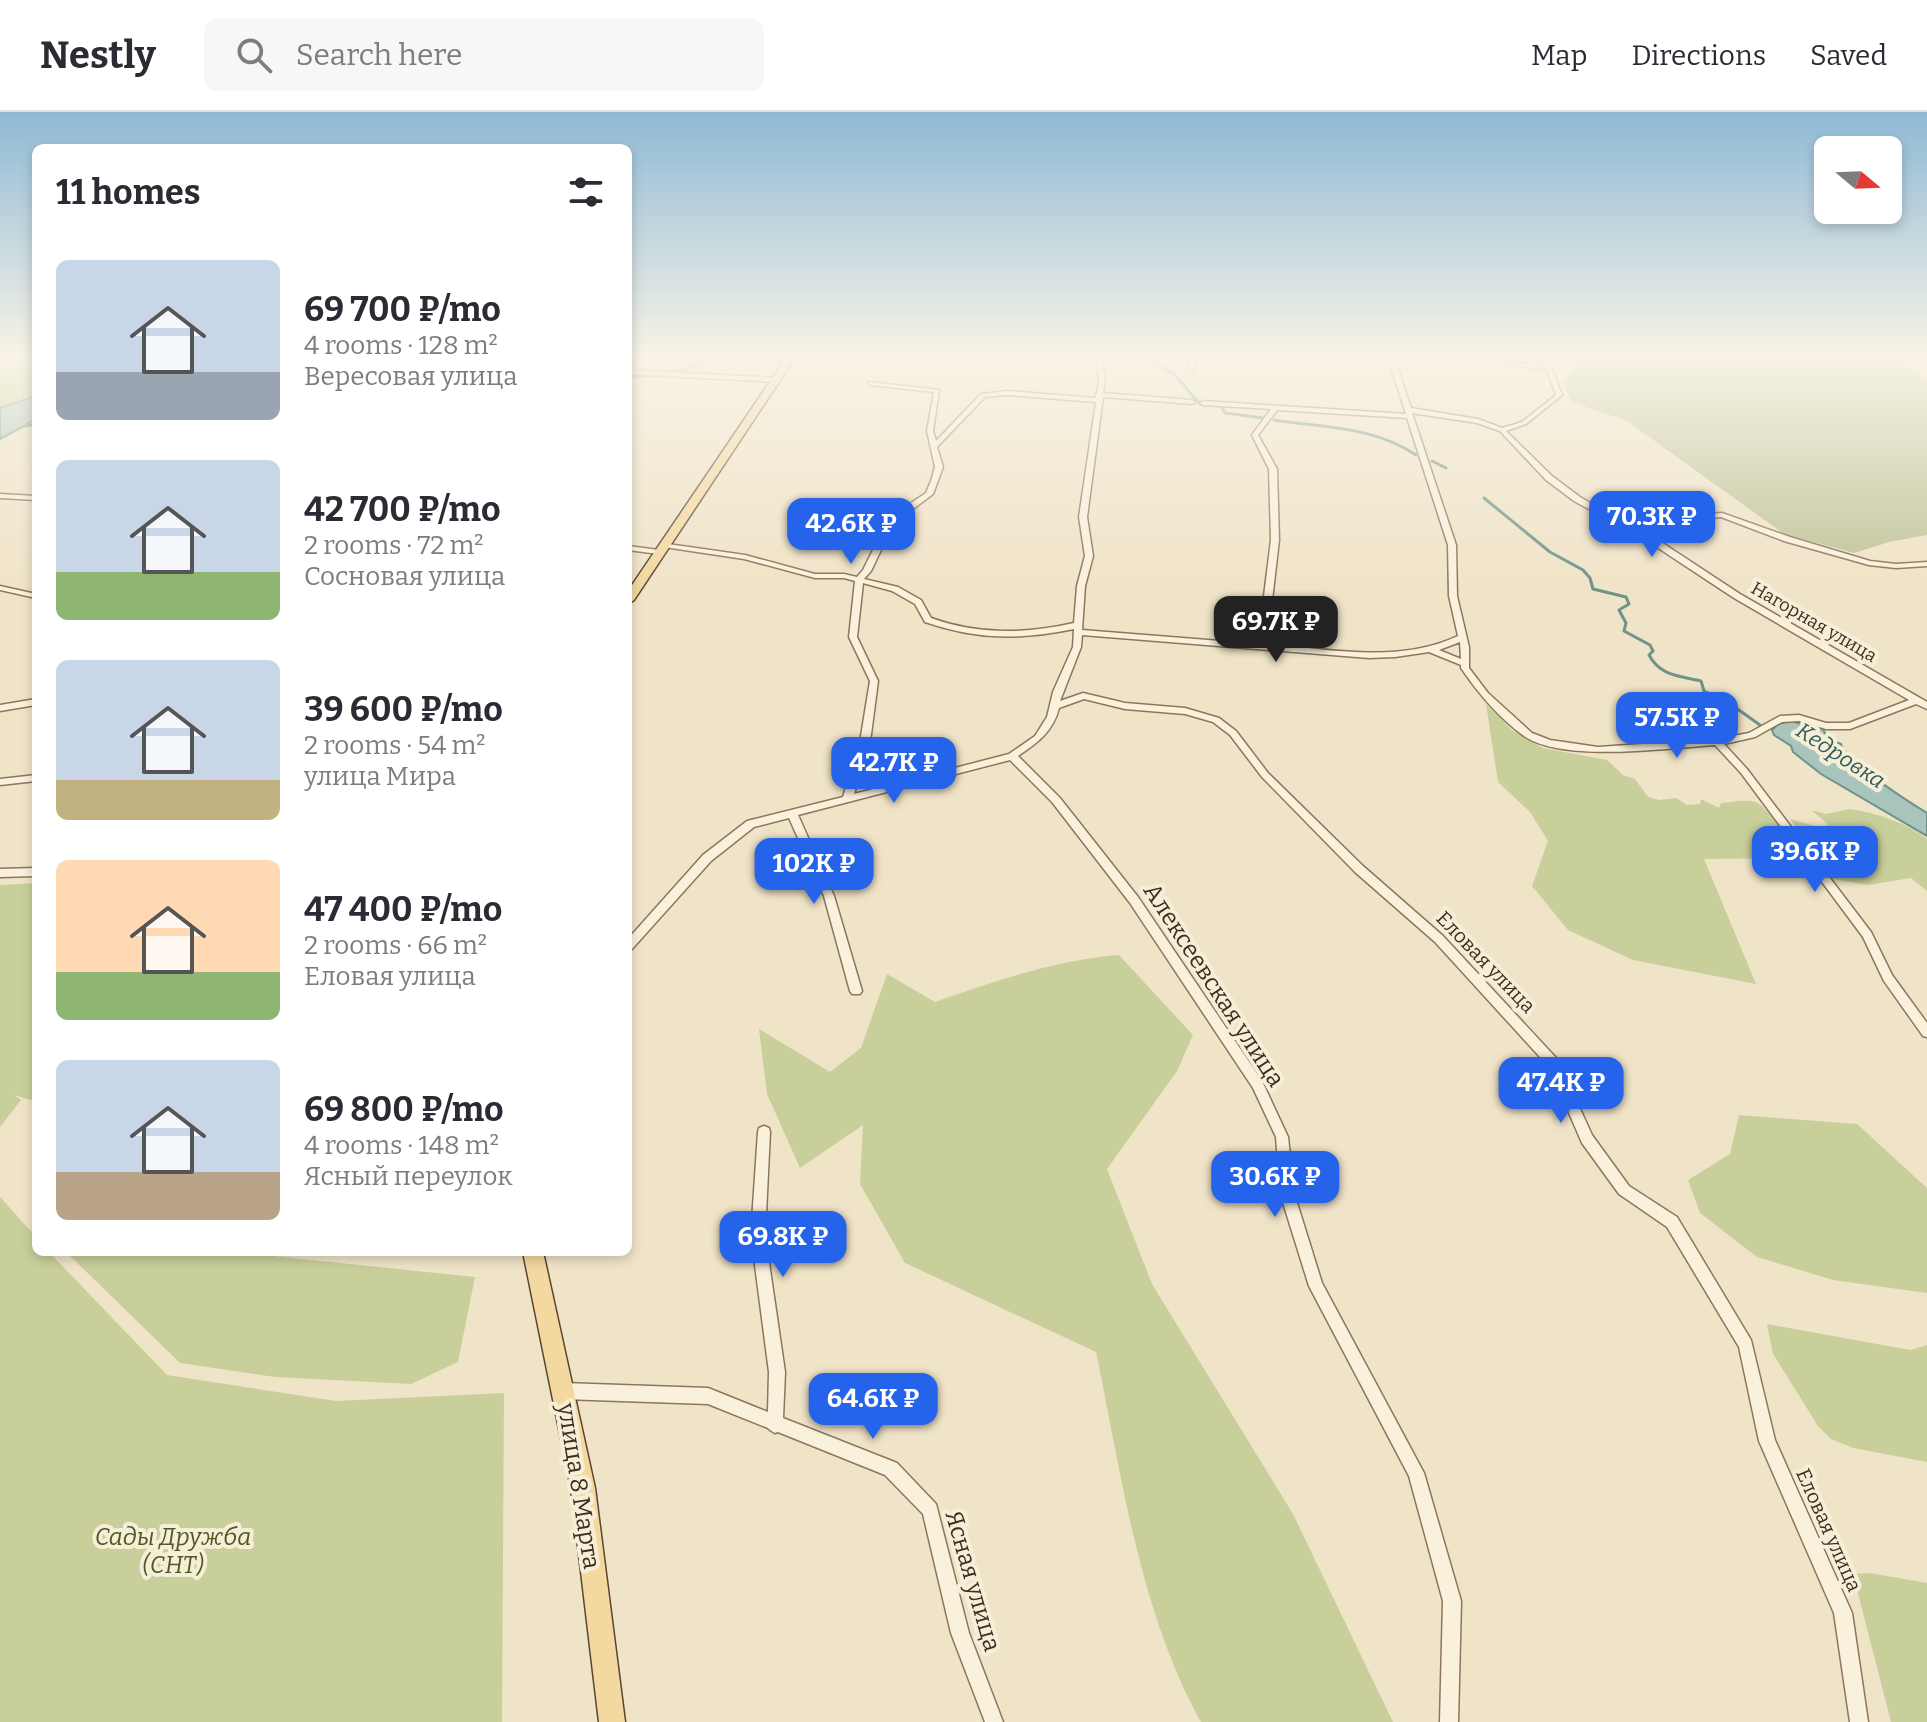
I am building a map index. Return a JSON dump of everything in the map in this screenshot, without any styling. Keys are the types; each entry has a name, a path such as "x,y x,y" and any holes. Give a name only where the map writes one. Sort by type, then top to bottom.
{"main road":[{"path":"632,594 740,433"},
{"name":"улица 8 Марта","path":"534,1256 583,1488 612,1722"}],"street":[{"path":"847,800 865,742 874,681 853,637 859,580 895,521 929,494 939,470 931,433"},
{"path":"934,447 947,433"},
{"path":"632,942 707,858 751,824 1012,756 1038,738 1052,717 1079,628 1081,586 1089,556 1083,517 1093,433"},
{"path":"1256,433 1273,469 1274,497 1275,540 1262,647"},
{"path":"1415,433 1452,545 1454,606 1463,637 1465,668 1485,695 1529,735 1548,743 1614,750 1684,742 1717,742 1752,735 1780,719 1799,718 1826,726 1850,726 1917,700"},
{"name":"Нагорная улица","path":"1505,433 1563,490 1652,540 1737,596 1927,706"},
{"path":"0,496 32,498"},
{"path":"1598,509 1658,519 1722,515 1787,539 1869,563 1896,566 1927,564"},
{"path":"632,548 745,557 815,576 844,576 908,595 921,606 925,618 956,628 1018,637 1079,628 1262,647 1372,654 1431,650 1463,637"},
{"path":"0,588 32,595"},
{"path":"1431,650 1464,663"},
{"path":"1064,681 1083,696"},
{"path":"1055,706 1083,696"},
{"name":"Еловая улица","path":"1083,696 1136,708 1185,711 1216,720 1233,733 1265,775 1359,869 1439,939 1554,1064 1587,1139 1624,1190 1672,1222 1746,1345 1767,1441 1843,1613 1859,1722"},
{"path":"0,708 32,703"},
{"path":"1717,742 1744,771 1867,935 1888,978 1927,1032"},
{"name":"Алексеевская улица","path":"1012,756 1056,800 1134,900 1258,1085 1282,1137 1287,1193 1316,1286 1416,1473 1452,1601 1449,1722"},
{"path":"0,782 32,778"},
{"path":"792,814 829,896 856,991"},
{"path":"0,873 32,872"},
{"path":"764,1132 758,1235 777,1372 775,1425"},
{"name":"Ясная улица","path":"563,1391 708,1396 891,1469 930,1510 960,1633 994,1722"}],"green space":[{"path":"1644,433 1927,433 1927,535 1854,553 1784,534"},
{"path":"1486,704 1512,730 1543,748 1607,760 1623,775 1635,779 1648,797 1659,800 1676,798 1687,805 1700,804 1701,799 1719,808 1721,803 1751,801 1767,811 1802,858 1704,859 1756,984 1633,960 1568,930 1532,886 1548,841 1530,812 1498,782"},
{"path":"1850,809 1890,819 1927,839 1927,891 1911,878 1868,885 1833,879 1790,819 1825,829 1828,824 1811,810 1826,814"},
{"path":"32,883 32,1100 14,1095 21,1100 0,1127 0,885"},
{"path":"1119,955 1193,1035 1177,1071 1107,1169 1152,1284 1293,1514 1393,1722 1201,1722 1162,1635 1147,1589 1124,1494 1096,1352 905,1263 860,1184 863,1125 800,1168 767,1094 759,1029 830,1072 861,1048 887,974 935,1002 1049,967"},
{"path":"1739,1115 1857,1124 1927,1188 1927,1293 1833,1280 1757,1257 1700,1213 1688,1180 1730,1154"},
{"name":"Сады Дружба (СНТ)","path":"0,1197 32,1233 32,1256 53,1256 167,1375 336,1401 504,1393 502,1722 0,1722"},
{"path":"70,1256 273,1256 475,1277 458,1362 411,1384 275,1377 180,1363"},
{"path":"1767,1324 1910,1350 1927,1345 1927,1462 1853,1448 1831,1439 1818,1426 1773,1354"},
{"path":"1870,1573 1927,1583 1927,1722 1891,1722 1853,1574"}],"water":[{"path":"1790,721 1823,729 1828,739 1841,744 1845,752 1866,771 1927,813 1927,836 1821,774 1793,752 1791,746 1774,735 1772,730 1778,724"}],"waterway":[{"name":"Кедровка","path":"1365,433 1400,445 1416,455"},
{"name":"Кедровка","path":"1432,461 1446,468"},
{"name":"Кедровка","path":"1484,498 1550,552 1583,570 1590,578 1593,589 1626,597 1629,604 1619,610 1626,623 1624,631 1650,645 1653,651 1649,655 1659,667 1671,674 1701,681 1704,691 1729,703 1760,725"}]}
